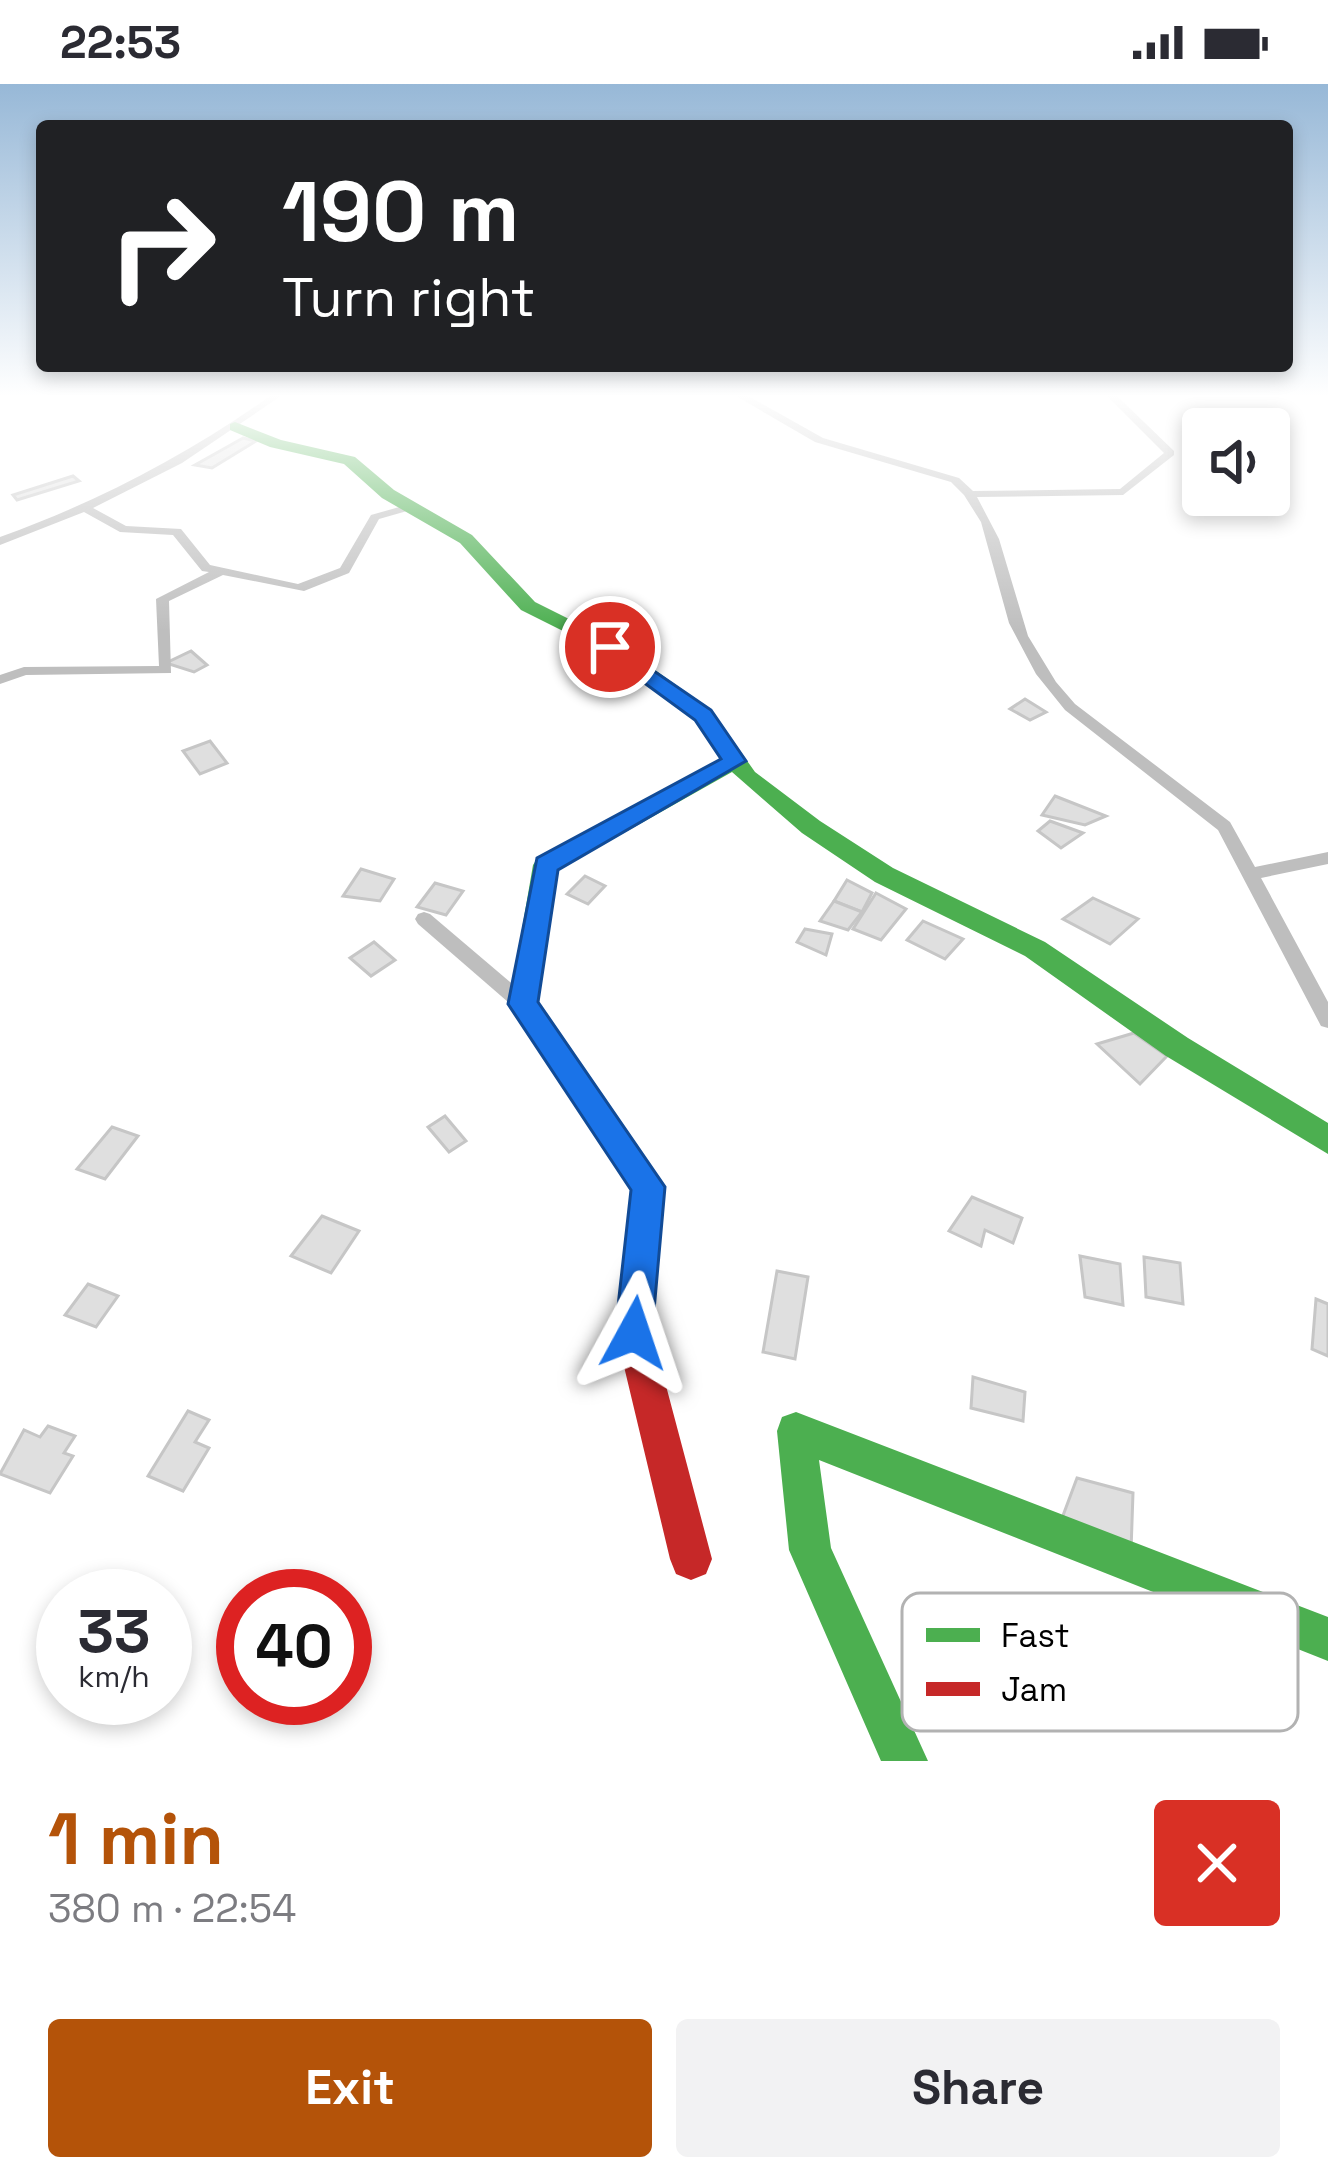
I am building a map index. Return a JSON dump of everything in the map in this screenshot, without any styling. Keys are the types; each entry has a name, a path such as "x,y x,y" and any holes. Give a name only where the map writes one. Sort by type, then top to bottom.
{"street":[{"path":"0,541 153,474"},
{"path":"368,474 410,507 466,539 503,572 528,606 621,655 703,715 734,761 811,827 884,875 1035,950 1328,1140"},
{"path":"935,474 955,480 973,494 987,519 1012,614 1048,684 1070,707 1224,826 1328,1020"},
{"path":"973,494 1123,492 1144,474"},
{"path":"84,508 124,529 177,532 206,568 299,588 345,569 374,517 410,507"},
{"path":"0,680 24,671 166,670 162,599 222,572"},
{"path":"523,1004 546,865 734,761"},
{"path":"1253,874 1328,858"},
{"path":"424,919 523,1004 648,1187 634,1333 691,1559"},
{"path":"905,1761 810,1550 796,1431 1210,1593"},
{"path":"1298,1627 1328,1639"}],"building":[{"path":"73,476 79,481 17,500 13,495"},
{"path":"191,651 207,665 194,672 166,663"},
{"path":"1025,699 1046,712 1030,720 1010,709"},
{"path":"210,741 227,763 200,774 183,751"},
{"path":"1055,796 1106,816 1085,825 1042,815"},
{"path":"1050,821 1083,833 1061,848 1038,831"},
{"path":"361,869 394,879 380,901 343,896"},
{"path":"585,876 605,886 588,904 567,894"},
{"path":"847,880 872,893 862,912 834,901"},
{"path":"435,883 463,891 446,915 417,907"},
{"path":"876,893 906,909 881,940 853,929"},
{"path":"1093,898 1138,919 1110,944 1063,919"},
{"path":"834,901 862,912 848,930 820,921"},
{"path":"923,921 963,939 945,959 907,940"},
{"path":"805,929 832,934 826,955 797,942"},
{"path":"374,942 395,960 371,976 350,958"},
{"path":"1134,1033 1167,1056 1140,1084 1097,1044"},
{"path":"445,1116 466,1141 449,1152 428,1127"},
{"path":"112,1127 138,1136 105,1179 77,1169"},
{"path":"972,1197 1022,1218 1013,1243 985,1230 981,1246 949,1231"},
{"path":"322,1216 359,1231 331,1273 291,1256"},
{"path":"1080,1256 1120,1264 1123,1305 1085,1297"},
{"path":"1144,1257 1180,1263 1183,1304 1146,1297"},
{"path":"777,1271 808,1277 795,1359 763,1352"},
{"path":"88,1284 118,1296 96,1327 65,1315"},
{"path":"1316,1299 1328,1304 1328,1356 1312,1349"},
{"path":"973,1377 1025,1392 1023,1421 971,1408"},
{"path":"188,1411 209,1420 195,1442 209,1448 183,1491 148,1476"},
{"path":"48,1426 75,1436 64,1453 73,1456 50,1493 0,1474 24,1430 40,1437"},
{"path":"1077,1478 1133,1493 1131,1551 1061,1521"}],"traffic: fast":[{"path":"365,474 388,494 466,539 528,606 610,647 703,715 747,777 811,827 884,875 1035,949 1177,1047 1328,1140"},
{"path":"616,1140 523,1004 546,865 734,761"},
{"path":"905,1761 810,1550 796,1431 1210,1593"},
{"path":"1298,1627 1328,1639"}],"traffic: jam":[{"path":"616,1140 648,1187 634,1333 691,1559"}],"route":[{"path":"610,647 703,715 734,761 546,865 523,1004 648,1187 634,1333"}]}
